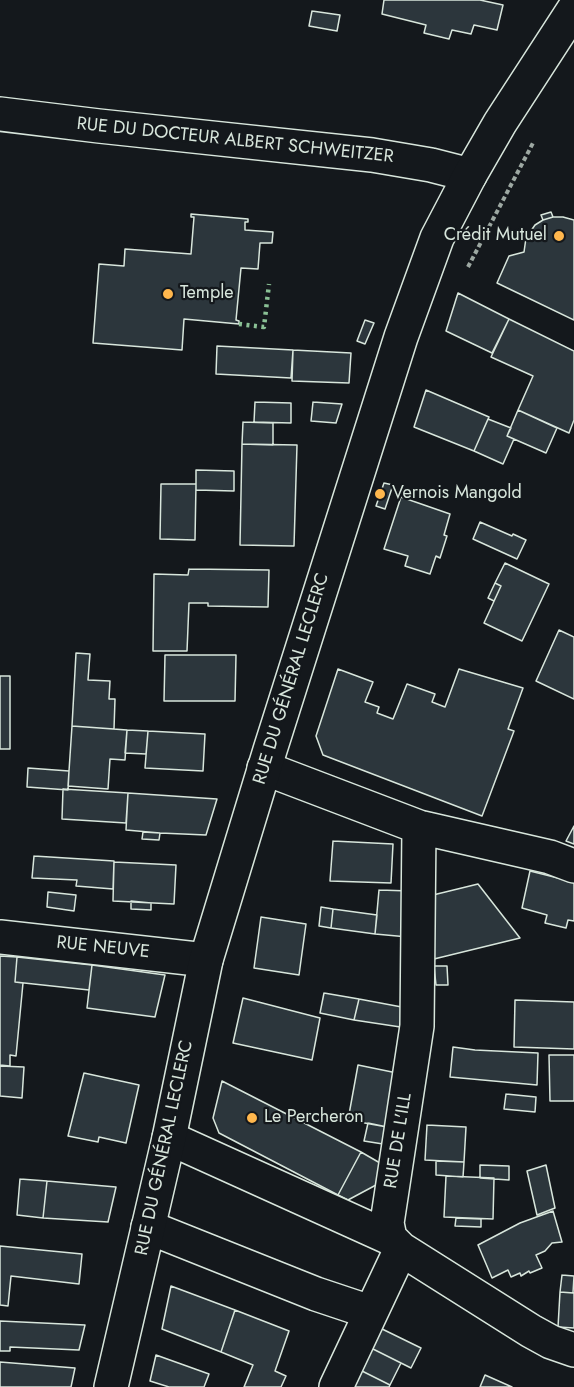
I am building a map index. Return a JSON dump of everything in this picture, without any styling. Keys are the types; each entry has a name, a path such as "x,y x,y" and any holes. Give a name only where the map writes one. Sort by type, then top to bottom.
{"street":[{"name":"RUE DU GÉNÉRAL LECLERC","path":"111,1387 169,1138 206,960 264,768 401,337 437,238 470,175 500,123 571,20"},
{"name":"RUE DU DOCTEUR ALBERT SCHWEITZER","path":"0,114 372,155 431,165 470,175"},
{"path":"264,768 419,827 550,857 574,866"},
{"name":"RUE DE L'ILL","path":"395,1244 387,1223 417,1026 419,827"},
{"name":"RUE NEUVE","path":"0,937 206,960"},
{"path":"169,1138 395,1244 531,1331 551,1342 574,1350"},
{"path":"148,1227 316,1294 370,1312"},
{"path":"336,1387 370,1312 395,1244"}],"path":[{"path":"489,226 534,143"}],"building":[{"path":"384,0 480,0 503,5 497,30 474,25 471,34 452,30 449,39 424,33 426,25 382,14"},
{"path":"312,11 340,15 337,31 309,26"},
{"path":"551,212 553,217 543,220 541,215"},
{"name":"Temple","path":"191,214 248,219 248,222 245,222 245,230 273,232 272,243 260,243 258,269 241,268 236,320 239,324 184,319 182,350 93,343 99,264 124,266 125,249 191,254 194,217 191,217"},
{"path":"553,217 574,220 574,320 497,283 509,256 524,252 526,238 535,225"},
{"path":"458,293 509,319 492,353 446,331"},
{"path":"509,319 574,351 574,420 569,433 518,410 533,376 491,357"},
{"path":"365,320 374,323 365,344 357,341"},
{"path":"217,346 293,350 291,378 216,374"},
{"path":"293,350 351,353 349,383 292,381"},
{"path":"426,390 489,417 474,451 414,427"},
{"path":"255,402 291,403 291,423 254,422"},
{"path":"313,402 342,404 336,423 311,421"},
{"path":"518,410 557,428 546,453 507,436"},
{"path":"488,419 511,428 507,436 514,439 503,464 474,451"},
{"path":"243,422 273,423 273,445 242,444"},
{"path":"242,444 297,445 294,546 240,545"},
{"path":"196,470 234,471 234,491 196,490"},
{"path":"384,483 393,485 385,509 376,506"},
{"path":"161,484 196,484 195,540 160,539"},
{"path":"401,497 450,514 444,535 447,536 440,558 436,556 430,574 405,566 408,556 384,549"},
{"path":"480,522 526,540 517,559 473,539"},
{"path":"505,563 549,584 522,641 484,623 501,586 495,583"},
{"path":"189,569 269,570 268,607 208,606 208,603 189,603 187,651 153,651 154,574 188,575"},
{"path":"495,583 501,586 494,601 488,598"},
{"path":"559,630 574,637 574,699 536,681"},
{"path":"76,653 90,654 88,680 110,681 109,699 115,699 114,729 72,726"},
{"path":"165,655 236,655 235,701 164,701"},
{"path":"338,669 373,682 365,702 379,707 377,713 393,719 407,684 435,694 432,702 445,707 459,669 523,688 508,729 514,731 482,816 323,755 316,736"},
{"path":"0,676 10,676 10,749 0,749"},
{"path":"72,726 127,730 125,760 110,759 108,789 68,786"},
{"path":"127,730 148,731 146,754 125,753"},
{"path":"148,731 205,734 203,771 145,768"},
{"path":"28,768 69,771 68,790 27,787"},
{"path":"63,789 128,793 126,823 62,819"},
{"path":"128,793 217,799 206,835 160,833 126,830"},
{"path":"574,826 574,844 566,841"},
{"path":"143,832 160,833 159,840 142,839"},
{"path":"333,841 393,844 391,883 330,881"},
{"path":"34,856 114,861 113,889 76,886 77,880 32,878"},
{"path":"114,862 176,865 174,904 113,901"},
{"path":"530,871 574,882 574,921 568,920 566,928 545,923 547,915 522,908"},
{"path":"478,884 520,938 434,959 433,895"},
{"path":"379,890 410,891 408,937 375,934"},
{"path":"48,892 76,895 74,911 47,907"},
{"path":"131,901 151,903 151,910 131,909"},
{"path":"321,907 333,909 331,928 319,926"},
{"path":"333,909 377,915 375,934 331,928"},
{"path":"261,917 306,924 299,975 254,968"},
{"path":"0,956 17,957 15,982 23,983 16,1056 10,1055 10,1066 0,1065"},
{"path":"17,957 92,965 89,990 15,982"},
{"path":"92,965 165,975 155,1017 87,1008"},
{"path":"434,966 447,966 448,985 436,985"},
{"path":"324,993 359,999 354,1020 320,1013"},
{"path":"243,998 320,1018 312,1060 233,1043"},
{"path":"359,999 407,1008 407,1028 354,1020"},
{"path":"515,1000 574,1002 574,1049 514,1047"},
{"path":"453,1047 538,1053 537,1085 450,1077"},
{"path":"549,1055 574,1055 574,1101 550,1101"},
{"path":"358,1065 397,1073 387,1127 348,1120"},
{"path":"0,1066 24,1067 22,1098 0,1096"},
{"path":"84,1073 139,1085 126,1143 99,1137 98,1142 68,1136"},
{"path":"222,1081 361,1152 338,1195 219,1133 213,1118"},
{"path":"506,1094 536,1097 535,1112 504,1109"},
{"path":"368,1123 387,1127 383,1144 364,1141"},
{"path":"427,1125 466,1127 464,1162 425,1160"},
{"path":"361,1152 380,1163 376,1185 348,1200 338,1195"},
{"path":"436,1161 464,1162 463,1177 436,1175"},
{"path":"480,1165 509,1166 509,1180 480,1178"},
{"path":"546,1165 555,1208 537,1215 527,1171"},
{"path":"446,1176 494,1178 493,1219 444,1217"},
{"path":"20,1179 47,1181 43,1218 17,1215"},
{"path":"47,1181 116,1187 108,1222 43,1218"},
{"path":"553,1211 562,1242 552,1243 545,1251 536,1255 542,1268 530,1273 529,1271 521,1276 520,1273 511,1277 508,1270 492,1278 478,1245 520,1223"},
{"path":"456,1218 481,1219 481,1227 455,1226"},
{"path":"0,1246 82,1254 79,1284 11,1276 8,1306 0,1305"},
{"path":"562,1275 574,1276 573,1293 560,1292"},
{"path":"171,1286 235,1310 221,1352 162,1329"},
{"path":"560,1292 574,1293 574,1328 558,1327"},
{"path":"235,1310 289,1331 275,1371 286,1376 281,1387 244,1387 253,1365 221,1352"},
{"path":"0,1321 85,1325 79,1350 10,1347 10,1351 0,1351"},
{"path":"376,1326 421,1348 411,1368 367,1346"},
{"path":"367,1346 401,1363 390,1385 356,1368"},
{"path":"156,1355 209,1374 204,1387 169,1387 150,1381"},
{"path":"0,1362 75,1368 71,1387 0,1387"},
{"path":"356,1368 390,1385 389,1387 347,1387"},
{"path":"485,1375 512,1387 480,1387"}],"hedge":[{"path":"239,324 264,327 269,284"}],"place":[{"name":"Crédit Mutuel","path":"559,236"},
{"name":"Temple","path":"168,294"},
{"name":"Vernois Mangold","path":"380,494"},
{"name":"Le Percheron","path":"252,1118"}]}
